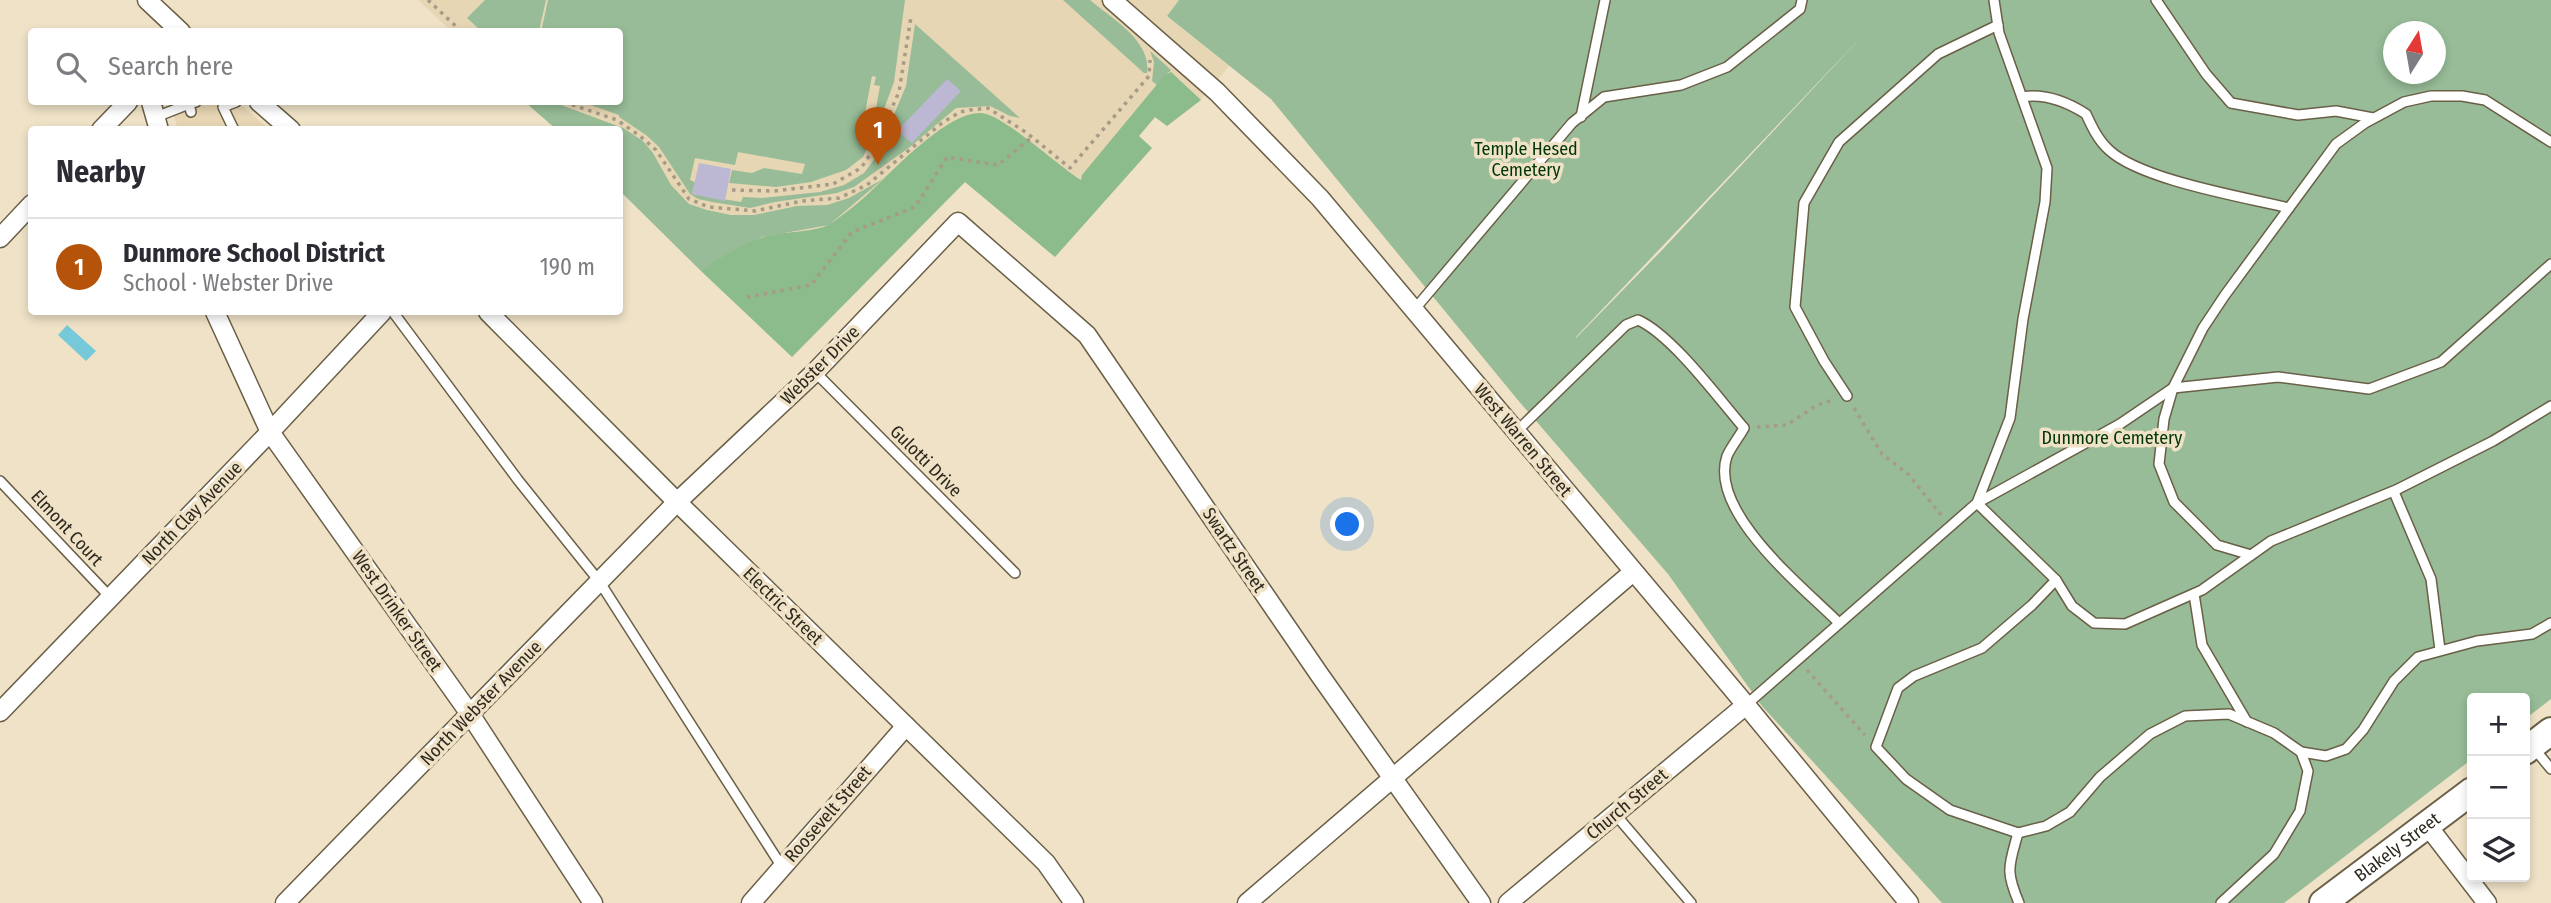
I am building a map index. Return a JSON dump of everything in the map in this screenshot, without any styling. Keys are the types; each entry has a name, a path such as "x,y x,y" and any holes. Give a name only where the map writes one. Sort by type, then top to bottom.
{"main road":[{"name":"Blakely Street","path":"2323,903 2467,795"}],"street":[{"name":"West Warren Street","path":"1112,0 1217,92 1320,198 1909,903"},
{"path":"156,28 159,4"},
{"path":"159,4 178,28"},
{"path":"106,126 125,105"},
{"path":"262,105 286,126"},
{"path":"0,237 28,208"},
{"name":"Webster Drive","path":"677,502 815,372 958,222"},
{"name":"Swartz Street","path":"958,222 1087,335 1391,777 1481,903"},
{"name":"West Drinker Street","path":"216,315 270,432 470,714 593,903"},
{"name":"North Clay Avenue","path":"0,712 379,315"},
{"name":"Electric Street","path":"491,315 677,502 1046,863 1074,903"},
{"name":"North Webster Avenue","path":"285,903 677,502"},
{"path":"1247,903 1633,572"},
{"name":"Church Street","path":"1508,903 1746,705"},
{"name":"Roosevelt Street","path":"751,903 906,726"},
{"path":"2427,825 2487,903"}],"lane":[{"path":"1581,117 1605,0"},
{"path":"1415,310 1572,123 1604,97 1681,85 1727,67 1800,9 1802,0"},
{"path":"1978,503 2011,418 2022,319 2045,202 2047,168 1998,25 1994,0"},
{"path":"2156,0 2206,74 2231,103 2298,115 2336,111 2374,118"},
{"path":"1847,396 1824,361 1795,307 1804,203 1839,142 1938,54 1998,25"},
{"path":"2022,97 2035,95 2053,98 2086,114 2097,136 2110,151 2129,164 2167,178 2289,208"},
{"path":"2251,555 2217,545 2174,502 2159,464 2164,419 2173,388 2203,328 2289,208 2336,144 2374,118 2404,102 2431,96 2462,96 2485,100 2551,142"},
{"path":"222,105 232,126"},
{"path":"155,116 192,106"},
{"path":"1746,705 1978,503 2120,424 2173,388 2278,377 2369,389 2441,362 2551,264"},
{"path":"395,315 518,480 599,582 782,867"},
{"path":"1516,432 1626,325 1638,320 1647,325 1686,360 1744,428 1727,457 1726,481 1730,499 1753,539 1839,623"},
{"name":"Gulotti Drive","path":"815,372 1015,573"},
{"path":"1978,503 2056,580 2072,606 2094,623 2125,624 2194,594 2271,541 2393,492 2493,441 2551,407"},
{"name":"Elmont Court","path":"0,481 111,598"},
{"path":"2393,492 2431,579 2440,650"},
{"path":"2056,580 2032,606 1983,648 1914,676 1898,688 1876,747 1906,779 1950,810 2018,834 2046,826 2070,812 2100,777 2150,734 2185,716 2229,714 2274,733 2301,752 2326,756 2346,749 2363,730 2393,681 2418,657 2477,641 2532,634 2551,622"},
{"path":"2194,594 2202,645 2246,722"},
{"path":"2536,742 2551,769"},
{"path":"2221,903 2274,854 2300,811 2308,771 2301,752"},
{"path":"1615,814 1692,903"},
{"path":"2018,834 2009,865 2009,880 2019,903"}],"path":[{"path":"428,0 457,28"},
{"path":"732,190 774,191 832,184 861,168 873,150 899,92 911,17"},
{"path":"573,105 617,120 640,136 656,150 689,199 709,207 755,211 802,201 839,198 867,185 942,124 960,112 970,110 988,108 1032,137 1070,168 1146,79"},
{"path":"747,297 811,285 852,232 915,207 947,158 998,165 1032,137"},
{"path":"1744,428 1787,425 1817,405 1847,396 1882,454 1909,475 1944,519 1943,531"},
{"path":"1797,660 1876,747"}],"shaded area":[{"path":"418,0 1179,0 1167,16 1229,66 1201,100 1167,126 1155,117 1139,136 1152,148 1055,257 965,182 792,357 623,194 623,126 553,126 528,105 623,105 623,28 448,28"},
{"path":"170,105 241,105 266,126 177,126"}],"green space":[{"path":"485,0 546,0 540,28 478,28 467,18"},
{"path":"548,0 905,0 894,82 863,157 846,170 811,182 776,187 729,183 732,170 752,173 764,168 802,174 805,164 738,152 735,165 695,158 690,180 695,182 692,194 741,202 743,197 762,198 820,192 844,185 864,173 876,157 906,86 915,24 1020,118 990,106 956,108 910,147 854,187 837,193 750,208 698,199 690,194 659,147 619,115 591,105 623,105 623,28 542,28","holes":["872,76 876,77 874,85 880,86 873,124 863,123"]},
{"path":"1063,0 1090,0 1119,23 1143,51 1147,61 1147,73 1144,73"},
{"name":"Dunmore Cemetery","path":"1179,0 2551,0 2551,699 2530,715 2530,693 2467,693 2467,763 2284,903 1942,903 1762,706 1668,574 1517,399 1271,99 1167,16","holes":["1866,32 1663,249 1576,338"]},
{"path":"1150,51 1171,70 1157,85 1152,81 1154,62"},
{"path":"1171,72 1201,100 1167,126 1155,117 1139,136 1152,148 1055,257 965,182 792,357 701,271 738,248 761,238 818,228 833,222 863,199 936,132 967,115 990,115 1081,180 1082,175 1164,76"},
{"path":"528,105 561,105 618,126 553,126"},
{"path":"623,128 643,141 671,185 689,204 731,215 754,215 797,206 827,205 849,198 883,179 829,225 762,237 701,271 623,194"}],"water":[{"path":"67,325 96,351 86,361 58,335"}],"building":[{"path":"947,79 961,91 912,143 897,131"},
{"path":"699,163 731,169 725,201 692,194"}],"place":[{"name":"Dunmore School District","path":"878,165"}],"park label":[{"name":"Temple Hesed Cemetery","path":"1526,159"}]}
